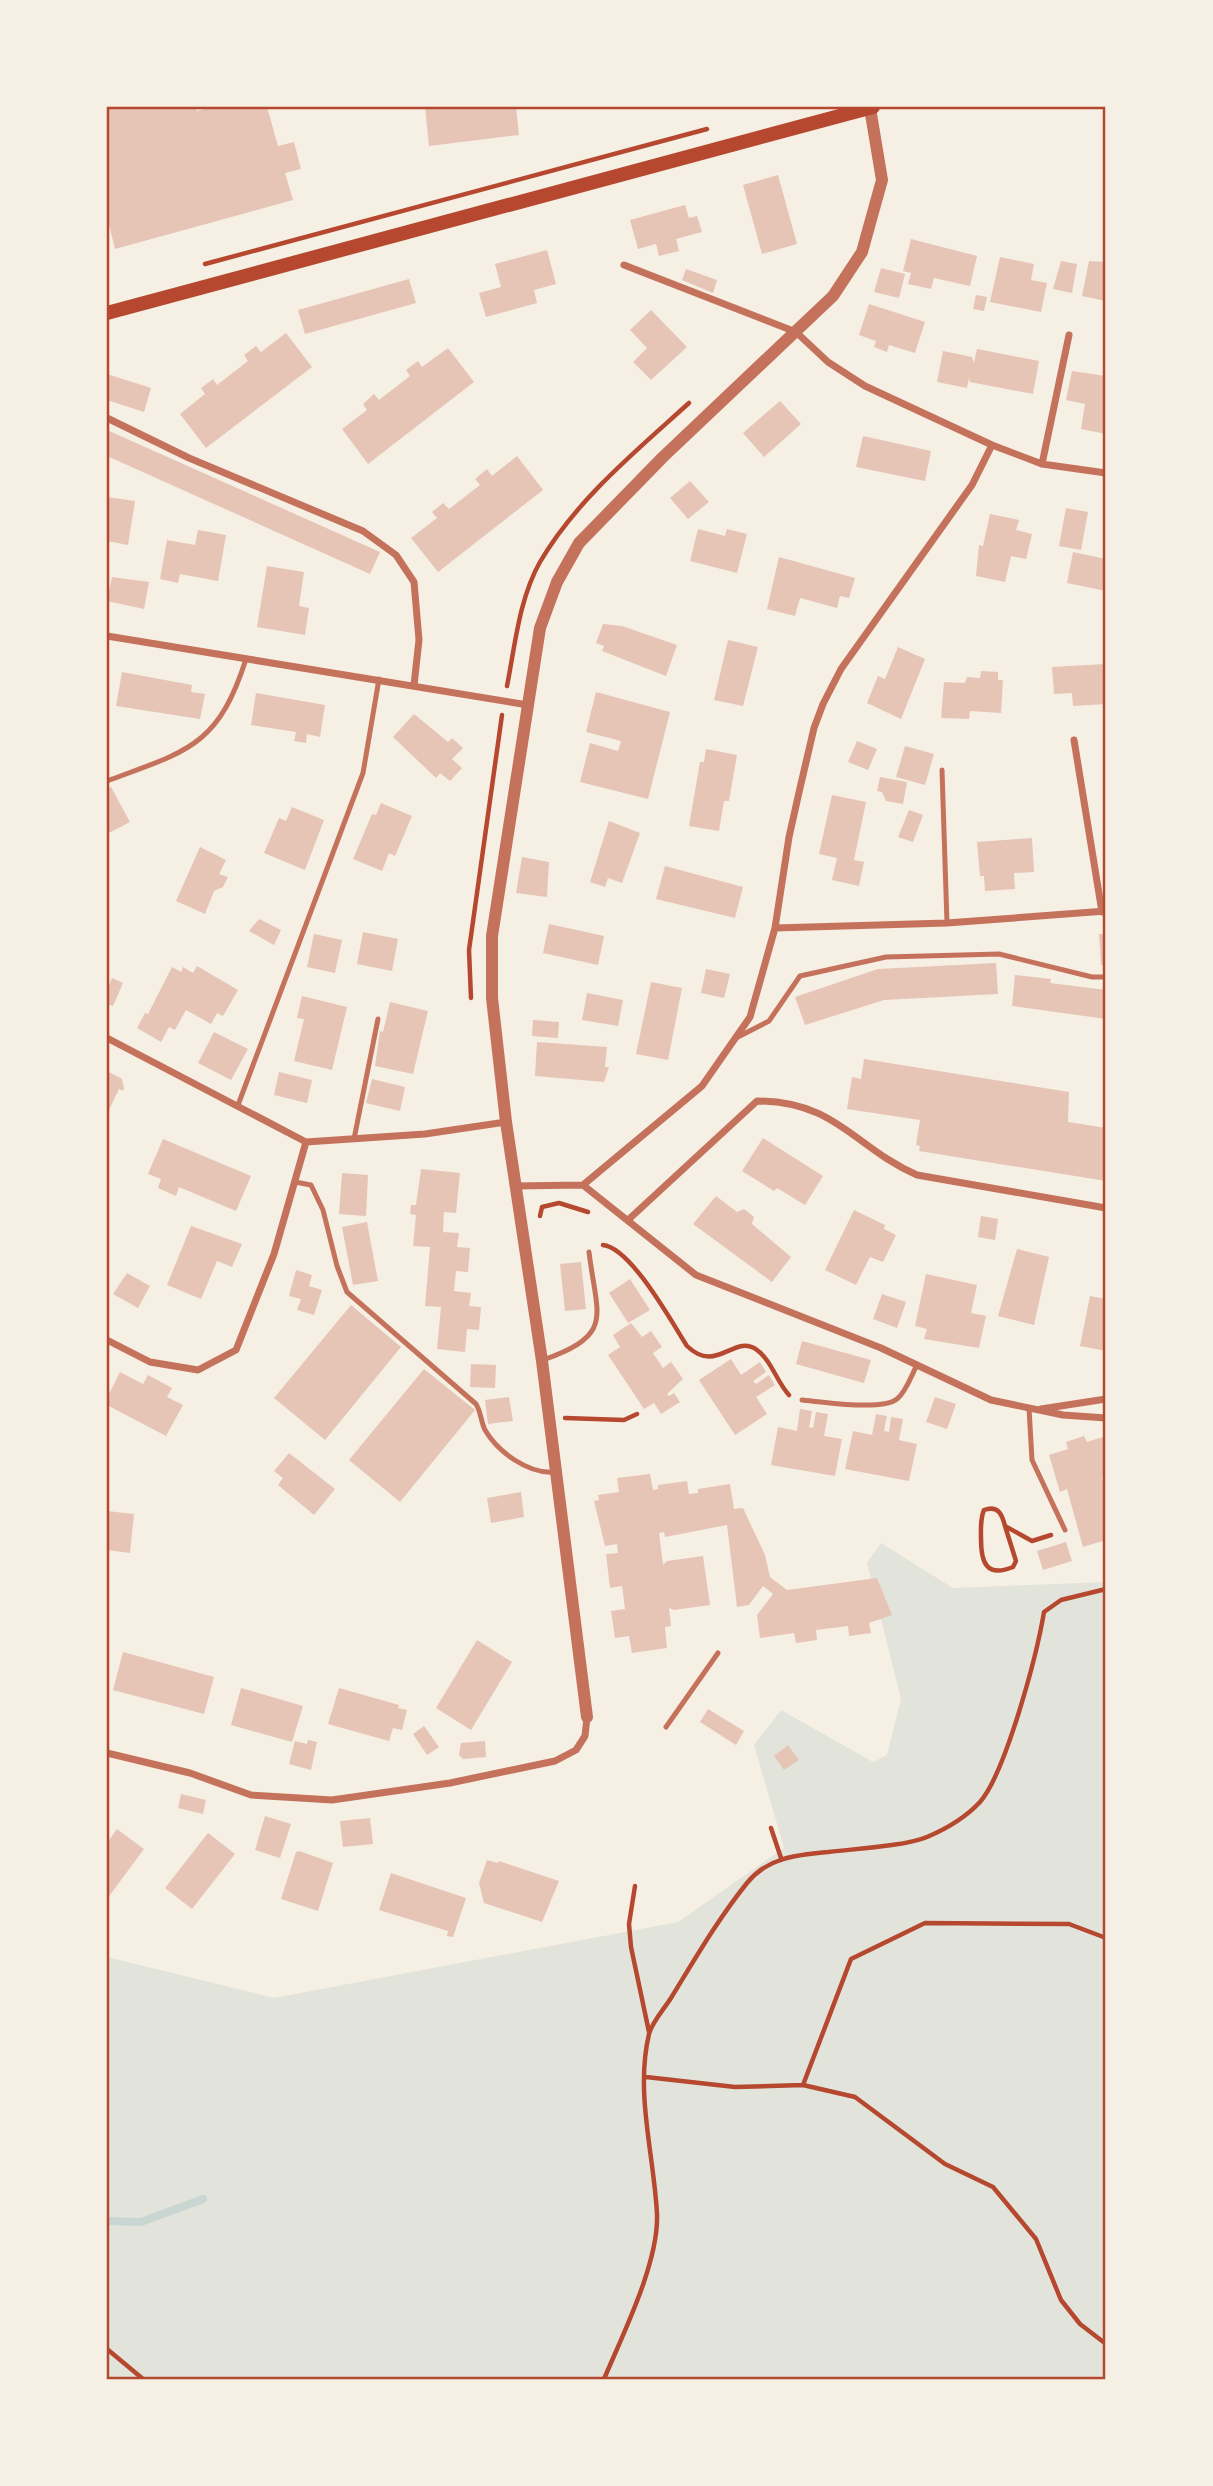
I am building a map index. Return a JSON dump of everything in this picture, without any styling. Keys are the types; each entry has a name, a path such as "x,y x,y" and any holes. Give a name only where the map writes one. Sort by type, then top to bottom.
{"main road":[{"path":"107,313 872,107"}],"street":[{"path":"107,1753 190,1773 251,1795 332,1800 450,1783 555,1761 576,1750 585,1736 587,1717 557,1472 506,1122 492,998 492,936 540,628 557,582 579,543 663,457 833,296 862,252 882,180 872,107"},
{"path":"624,265 796,332 828,362 865,386 992,445 1042,464 1106,473"},
{"path":"1042,464 1069,335"},
{"path":"107,418 189,458 363,531 396,555 414,582 419,640 414,685"},
{"path":"583,1185 702,1086 750,1017 775,928 789,837 814,729 823,704 841,669 972,485 992,445"},
{"path":"107,636 528,705"},
{"path":"775,928 947,923 1104,911 1074,740"},
{"path":"107,1038 306,1142 425,1134 506,1122"},
{"path":"628,1220 757,1101 807,1108 842,1125 899,1167 917,1175 1106,1208"},
{"path":"109,1341 150,1362 198,1370 236,1350 274,1254 306,1142"},
{"path":"515,1186 583,1185 696,1275 917,1365 991,1400 1063,1415 1106,1418"},
{"path":"1033,1409 1106,1399"}],"lane":[{"path":"107,780 178,754 202,740 217,724 234,696 246,659"},
{"path":"238,1105 363,773 379,680"},
{"path":"942,770 947,923"},
{"path":"736,1038 769,1021 800,976 886,957 999,954 1092,977 1106,977"},
{"path":"354,1139 378,1020"},
{"path":"295,1182 311,1185 323,1210 337,1266 347,1292 476,1404 484,1427 493,1441 530,1469 542,1473 557,1472"},
{"path":"542,1361 587,1341 596,1328 589,1252"},
{"path":"107,1351 109,1341"},
{"path":"803,1400 849,1404 893,1402 900,1397 917,1365"},
{"path":"1033,1409 1032,1460 1065,1530"},
{"path":"666,1727 718,1653"}],"path":[{"path":"200,265 716,126"},
{"path":"472,1010 469,950 504,700 521,617 539,563 577,510 625,460 695,397"},
{"path":"538,1226 542,1207 551,1204 575,1206 598,1219"},
{"path":"589,1252 596,1246 610,1246 628,1259 688,1346 698,1356 711,1357 745,1345 755,1348 784,1389 795,1399 803,1400"},
{"path":"550,1417 624,1420 636,1414"},
{"path":"1005,1526 1016,1561 1013,1567 993,1571 986,1568 981,1560 982,1514 991,1507 1002,1513 1005,1526 1032,1541 1065,1530"},
{"path":"649,2032 708,1937 749,1880 781,1858 924,1839 950,1827 981,1801 1004,1754 1040,1639 1044,1612 1060,1600 1106,1589"},
{"path":"771,1828 781,1858"},
{"path":"604,2379 635,2302 655,2240 657,2215 646,2128 649,2032 631,1947 629,1924 635,1886"},
{"path":"803,2085 851,1959 925,1923 1069,1924 1106,1938"},
{"path":"646,2077 735,2087 803,2085 855,2097 946,2164 993,2187 1036,2239 1062,2300 1080,2324 1106,2344"},
{"path":"107,2349 143,2379"}],"shaded area":[{"path":"881,1543 953,1588 1106,1582 1106,2379 107,2379 107,1957 274,1998 678,1922 784,1848 754,1745 781,1710 873,1762 887,1755 901,1699 867,1563"}],"building":[{"path":"107,107 196,107 197,111 211,107 267,107 278,146 294,142 301,169 285,173 293,200 115,249 107,217"},
{"path":"425,107 516,107 519,135 429,146"},
{"path":"778,175 797,244 762,254 743,185"},
{"path":"685,205 689,218 697,216 702,232 676,239 679,251 659,256 656,244 638,249 630,220"},
{"path":"911,239 977,256 970,286 934,278 931,289 908,284 911,273 903,271"},
{"path":"547,250 556,284 534,290 537,303 486,317 479,293 501,287 495,264"},
{"path":"1000,257 1034,264 1031,280 1047,283 1041,312 990,302"},
{"path":"1061,261 1077,264 1072,293 1053,289"},
{"path":"1089,261 1106,262 1106,301 1082,296"},
{"path":"881,268 905,274 899,298 874,292"},
{"path":"686,269 717,280 713,293 682,280"},
{"path":"409,279 416,303 305,334 298,310"},
{"path":"976,295 987,297 984,311 973,309"},
{"path":"869,304 925,322 915,353 889,345 887,352 874,347 876,341 859,335"},
{"path":"651,310 687,347 651,380 633,362 647,348 630,330"},
{"path":"286,333 312,367 206,448 180,414 205,394 201,388 213,379 217,385 248,361 244,355 256,346 261,352"},
{"path":"448,348 474,382 368,464 342,429 367,410 363,404 374,394 379,400 410,376 406,370 418,361 422,367"},
{"path":"977,349 1039,361 1033,394 970,382 969,378 967,388 937,382 943,351 972,357 974,363"},
{"path":"1072,371 1106,376 1106,434 1081,429 1085,404 1066,400"},
{"path":"107,374 151,388 144,412 107,400"},
{"path":"780,401 801,424 764,457 743,433"},
{"path":"107,430 380,552 370,574 107,456"},
{"path":"863,436 931,451 925,481 856,467"},
{"path":"517,456 543,490 438,572 411,538 437,518 432,512 443,503 449,509 480,485 475,479 487,469 492,476"},
{"path":"690,481 709,502 688,519 670,498"},
{"path":"107,497 135,501 128,545 107,541"},
{"path":"1066,508 1088,512 1081,550 1059,546"},
{"path":"990,514 1019,520 1016,530 1032,534 1026,559 1011,556 1005,582 976,576 979,545 983,546"},
{"path":"698,529 725,536 727,529 747,534 737,573 690,561"},
{"path":"198,530 226,535 218,581 180,574 178,583 160,579 167,540 195,545"},
{"path":"1073,552 1106,559 1106,591 1067,583"},
{"path":"779,557 855,578 849,598 840,596 837,608 800,598 795,616 767,609"},
{"path":"267,566 304,572 299,606 309,608 305,635 257,627"},
{"path":"112,577 149,582 144,609 107,601"},
{"path":"603,624 622,626 677,645 666,676 602,651 604,646 596,643"},
{"path":"728,640 758,647 743,706 714,700"},
{"path":"898,647 925,659 901,719 867,703 878,676 885,679"},
{"path":"1106,664 1106,704 1073,706 1072,693 1054,694 1052,667"},
{"path":"981,671 998,672 998,680 1003,680 1001,713 970,711 969,719 941,718 944,682 965,683 967,677 980,678"},
{"path":"122,672 192,685 191,692 205,694 200,719 116,706"},
{"path":"596,692 670,712 648,799 580,782 590,743 618,751 621,741 586,732"},
{"path":"256,693 325,705 320,737 307,734 306,743 294,741 296,732 251,725"},
{"path":"414,714 448,742 452,738 463,748 452,759 462,768 450,781 440,773 436,778 393,737"},
{"path":"857,741 877,749 868,770 848,762"},
{"path":"905,746 934,754 925,785 896,777"},
{"path":"706,749 737,755 729,801 724,801 719,831 689,826 700,762 704,762"},
{"path":"880,777 907,782 903,804 886,801 882,792 877,791"},
{"path":"111,787 130,822 107,834 107,789"},
{"path":"832,795 866,802 854,860 864,862 859,886 832,880 837,858 819,854"},
{"path":"381,803 412,816 395,856 389,853 382,871 353,859 372,814 376,815"},
{"path":"292,807 324,820 305,870 264,853 279,818 286,821"},
{"path":"909,810 923,815 913,842 898,837"},
{"path":"609,821 640,833 622,883 608,878 605,887 590,882"},
{"path":"1032,838 1034,872 1014,873 1015,889 985,891 984,876 980,876 977,842"},
{"path":"200,847 226,860 219,874 228,877 223,887 214,891 205,914 176,901"},
{"path":"522,857 549,862 547,897 516,893"},
{"path":"665,866 743,887 735,918 656,899"},
{"path":"259,919 281,930 274,945 249,931"},
{"path":"549,924 604,936 598,965 543,953"},
{"path":"363,932 398,939 392,971 357,964"},
{"path":"314,934 342,940 335,973 307,967"},
{"path":"1099,934 1106,934 1106,964 1101,965"},
{"path":"996,963 998,994 884,1000 805,1025 795,997 878,969"},
{"path":"197,966 238,990 223,1016 217,1013 211,1024 186,1010 175,1030 169,1027 161,1042 137,1028 145,1013 148,1014 172,967 181,972 183,967 193,973"},
{"path":"706,969 730,974 724,998 701,993"},
{"path":"1015,975 1051,979 1050,983 1106,990 1106,1019 1012,1006"},
{"path":"112,978 123,983 113,1006 107,1004 107,990"},
{"path":"651,982 682,988 668,1060 636,1054"},
{"path":"587,993 623,1000 618,1026 582,1020"},
{"path":"302,996 347,1007 332,1070 294,1061 304,1019 297,1018"},
{"path":"390,1002 428,1011 413,1074 375,1066 380,1031 383,1032"},
{"path":"533,1020 559,1022 558,1038 532,1036"},
{"path":"214,1032 248,1049 231,1080 198,1063"},
{"path":"537,1042 607,1047 605,1067 609,1067 604,1082 535,1076"},
{"path":"864,1059 1069,1092 1068,1122 1106,1128 1106,1181 919,1151 920,1146 916,1145 920,1120 847,1109 852,1077 861,1079"},
{"path":"107,1071 122,1079 124,1088 123,1091 119,1089 107,1114"},
{"path":"279,1072 312,1080 307,1103 274,1095"},
{"path":"372,1079 405,1087 400,1111 366,1103"},
{"path":"763,1138 823,1176 805,1205 777,1188 774,1191 742,1171"},
{"path":"163,1139 251,1176 236,1211 179,1187 176,1196 158,1188 161,1179 148,1174"},
{"path":"421,1169 460,1173 456,1213 444,1212 443,1232 459,1233 457,1247 470,1248 468,1272 456,1271 454,1291 471,1293 469,1306 481,1307 479,1330 467,1329 465,1352 437,1349 441,1307 425,1306 430,1247 413,1246 416,1215 410,1214 411,1205 416,1205"},
{"path":"342,1173 368,1175 366,1216 339,1214"},
{"path":"716,1196 737,1212 744,1209 754,1217 752,1224 791,1257 772,1282 693,1224"},
{"path":"854,1210 885,1225 884,1229 896,1235 883,1262 870,1257 856,1285 825,1270"},
{"path":"981,1216 998,1219 995,1240 978,1237"},
{"path":"367,1222 378,1281 353,1285 342,1227"},
{"path":"191,1226 242,1244 232,1267 217,1261 201,1299 167,1285"},
{"path":"1017,1249 1049,1257 1034,1325 998,1316"},
{"path":"581,1262 586,1309 565,1311 560,1264"},
{"path":"296,1270 312,1275 309,1286 322,1290 314,1315 297,1310 301,1299 289,1296"},
{"path":"127,1273 150,1286 138,1308 113,1294"},
{"path":"926,1274 977,1285 971,1313 986,1316 979,1348 924,1339 927,1329 915,1326"},
{"path":"630,1279 650,1310 628,1323 609,1293"},
{"path":"882,1294 906,1302 897,1328 873,1319"},
{"path":"1090,1296 1106,1299 1106,1351 1080,1346"},
{"path":"351,1305 401,1347 325,1440 274,1398"},
{"path":"631,1323 642,1337 651,1331 662,1347 653,1353 663,1368 671,1362 683,1379 667,1394 669,1396 674,1393 680,1402 661,1414 654,1403 644,1409 608,1355 620,1347 613,1335"},
{"path":"802,1341 871,1360 864,1383 796,1364"},
{"path":"731,1359 741,1375 760,1362 766,1372 753,1381 756,1384 769,1375 775,1385 756,1397 767,1414 735,1435 699,1380"},
{"path":"471,1364 496,1365 495,1388 470,1387"},
{"path":"424,1369 475,1410 400,1502 349,1460"},
{"path":"120,1372 143,1384 148,1375 172,1388 167,1397 183,1405 166,1436 107,1405 107,1398"},
{"path":"509,1397 513,1421 488,1424 485,1400"},
{"path":"935,1397 956,1404 947,1429 926,1422"},
{"path":"800,1409 812,1411 809,1427 813,1428 816,1412 828,1414 824,1436 842,1439 835,1476 771,1465 778,1427 797,1431"},
{"path":"876,1414 887,1416 884,1431 889,1432 891,1417 903,1419 899,1440 917,1444 909,1481 845,1469 853,1431 872,1435"},
{"path":"1084,1436 1087,1442 1106,1436 1106,1475 1102,1477 1106,1489 1106,1540 1083,1547 1067,1489 1060,1492 1049,1455 1068,1449 1066,1442"},
{"path":"289,1453 335,1489 314,1515 278,1485 283,1478 274,1471"},
{"path":"650,1474 653,1490 658,1489 658,1485 687,1481 689,1494 698,1493 698,1489 730,1484 734,1509 743,1508 765,1555 770,1577 787,1590 877,1578 892,1615 869,1623 871,1633 849,1636 848,1626 816,1630 817,1640 796,1643 794,1633 760,1638 757,1615 773,1594 763,1586 749,1605 737,1607 727,1525 665,1537 664,1532 659,1533 663,1565 667,1561 703,1556 710,1605 674,1610 669,1608 671,1626 665,1627 667,1648 632,1653 629,1636 615,1638 611,1611 625,1609 622,1586 610,1588 606,1554 618,1553 617,1544 605,1546 594,1501 599,1500 598,1495 619,1492 617,1478"},
{"path":"521,1492 524,1517 491,1523 487,1498"},
{"path":"107,1511 134,1514 130,1553 107,1550"},
{"path":"1066,1542 1072,1561 1043,1570 1037,1551"},
{"path":"477,1640 512,1662 471,1730 436,1708"},
{"path":"123,1652 214,1677 204,1714 113,1690"},
{"path":"241,1688 303,1706 292,1742 231,1725"},
{"path":"339,1688 399,1705 398,1708 407,1710 402,1730 393,1728 389,1741 328,1724"},
{"path":"708,1709 744,1731 736,1745 700,1722"},
{"path":"424,1726 439,1747 427,1755 413,1734"},
{"path":"308,1740 317,1742 311,1770 289,1764 295,1741 307,1744"},
{"path":"485,1741 486,1757 463,1759 459,1755 461,1743"},
{"path":"788,1745 799,1760 784,1770 774,1756"},
{"path":"181,1794 206,1800 203,1814 178,1808"},
{"path":"265,1816 291,1824 280,1858 255,1850"},
{"path":"370,1818 373,1844 343,1847 340,1821"},
{"path":"117,1829 144,1849 107,1899 107,1843"},
{"path":"208,1833 235,1854 192,1909 165,1888"},
{"path":"296,1852 333,1863 318,1911 281,1899"},
{"path":"487,1860 499,1861 559,1881 542,1922 484,1903 479,1883"},
{"path":"391,1873 466,1898 453,1937 447,1936 448,1931 379,1910"}],"waterway":[{"path":"107,2221 141,2222 203,2199"}]}
